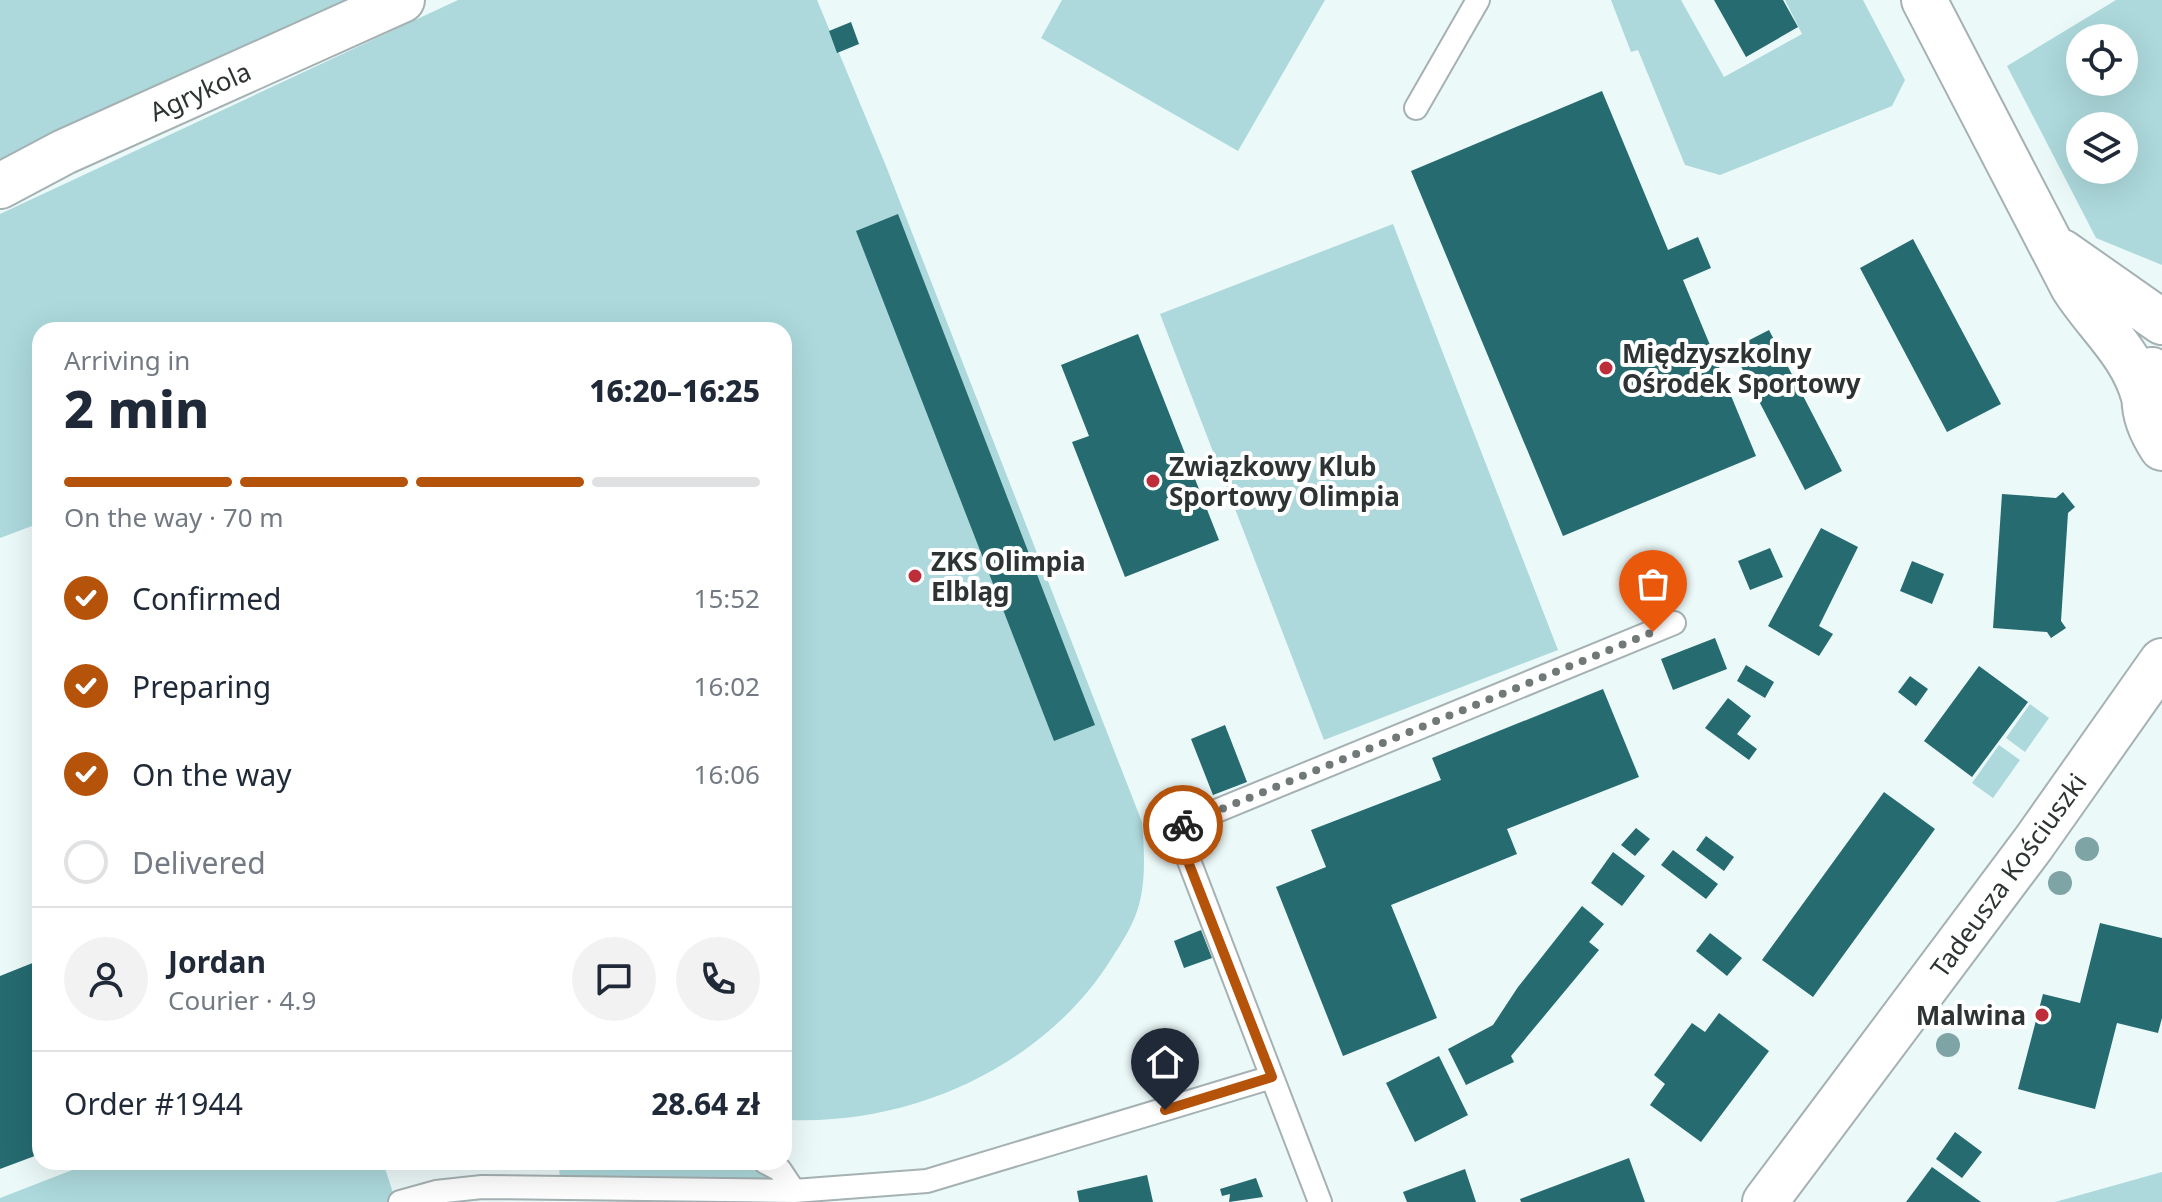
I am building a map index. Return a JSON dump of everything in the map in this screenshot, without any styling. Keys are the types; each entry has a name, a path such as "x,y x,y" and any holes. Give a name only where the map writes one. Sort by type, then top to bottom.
{"street":[{"name":"Agrykola","path":"0,186 64,152 402,0"},
{"path":"1924,0 2090,314 2129,356 2144,397 2152,432 2162,448"},
{"path":"2053,246 2162,322"},
{"path":"2144,397 2148,377 2162,355"},
{"name":"Tadeusza Kościuszki","path":"1765,1202 2033,844 2162,661"}],"lane":[{"path":"1416,108 1478,0"},
{"path":"1320,1202 1172,817 1674,623"},
{"path":"400,1202 436,1192 495,1186 794,1191 892,1185 963,1173 1272,1077"},
{"path":"780,1170 794,1191"}],"shaded area":[{"path":"0,0 349,0 0,162"},
{"name":"ZKS Olimpia Elbląg","path":"458,0 817,0 886,166 1142,822 1144,871 1140,901 1131,925 1110,961 1082,998 1049,1031 1012,1059 971,1082 928,1100 882,1112 836,1119 792,1120 792,322 32,322 32,526 0,538 0,214"},
{"path":"1062,0 1325,0 1238,151 1041,38"},
{"path":"1611,0 1681,0 1724,77 1802,34 1785,0 1863,0 1905,80 1892,106 1720,175 1685,165 1638,50 1631,52"},
{"path":"2116,0 2162,0 2162,265 2096,238 2068,184 2138,184 2138,112 2066,112 2066,180 2007,66 2066,30 2066,96 2138,96 2138,24 2076,24"},
{"path":"1393,224 1558,650 1324,740 1160,314"},
{"path":"2030,704 2049,718 2025,752 2006,738"},
{"path":"1999,745 2020,760 1993,798 1972,783"},
{"path":"72,1170 386,1170 396,1202 0,1202 0,1198"},
{"path":"559,1170 785,1170 794,1191 560,1185"},
{"path":"2162,1172 2162,1202 2055,1202"}],"building":[{"path":"1714,0 1783,0 1798,27 1746,57"},
{"path":"851,22 859,44 837,53 829,31"},
{"name":"Międzyszkolny Ośrodek Sportowy","path":"1602,91 1668,250 1698,237 1711,268 1683,280 1756,456 1563,536 1411,171"},
{"path":"898,214 1095,725 1054,741 856,231"},
{"path":"1913,239 2001,404 1947,432 1860,268"},
{"path":"1769,330 1842,471 1805,490 1732,349"},
{"path":"1138,334 1219,540 1125,577 1072,442 1089,436 1061,365"},
{"path":"2063,492 2075,507 2068,513 2061,621 2066,628 2051,638 2047,632 1993,628 2002,494 2056,498"},
{"path":"1821,528 1858,547 1819,626 1833,634 1819,656 1768,626"},
{"path":"1770,548 1783,577 1750,590 1738,561"},
{"path":"1912,561 1944,574 1932,604 1900,591"},
{"path":"1715,638 1727,669 1673,690 1661,659"},
{"path":"1746,665 1774,682 1765,698 1737,681"},
{"path":"1979,666 2028,702 1972,777 1924,741"},
{"path":"1910,676 1928,689 1916,706 1898,692"},
{"path":"1603,689 1639,777 1507,829 1517,854 1391,905 1437,1018 1343,1056 1276,887 1326,867 1311,830 1441,780 1432,758"},
{"path":"1728,698 1751,716 1737,734 1757,749 1749,760 1705,728"},
{"path":"1225,725 1247,782 1213,795 1191,739"},
{"path":"1884,792 1935,829 1813,997 1762,960"},
{"path":"1636,828 1650,839 1635,856 1621,845"},
{"path":"1706,836 1734,857 1724,871 1696,850"},
{"path":"1673,850 1718,884 1706,899 1661,865"},
{"path":"1613,852 1645,876 1622,906 1591,883"},
{"path":"1582,906 1604,924 1589,942 1599,950 1511,1056 1514,1062 1466,1085 1448,1049 1493,1025 1518,987"},
{"path":"2100,923 2162,938 2162,1018 2158,1033 2117,1023 2095,1109 2018,1089 2043,994 2080,1003"},
{"path":"1201,930 1212,958 1184,968 1174,941"},
{"path":"1710,933 1742,958 1727,976 1696,951"},
{"path":"32,963 32,1157 0,1169 0,976"},
{"path":"1719,1013 1769,1051 1701,1142 1650,1105 1665,1084 1654,1075 1692,1023 1705,1032"},
{"path":"1439,1056 1468,1115 1415,1142 1386,1083"},
{"path":"1955,1132 1982,1152 1962,1178 1936,1159"},
{"path":"1629,1158 1645,1202 1521,1202 1520,1199"},
{"path":"1932,1167 1981,1202 1906,1202"},
{"path":"1465,1169 1476,1202 1407,1202 1403,1192"},
{"path":"1147,1175 1153,1202 1079,1202 1077,1191"},
{"path":"1256,1178 1263,1197 1229,1202 1230,1194 1222,1196 1220,1189"}],"way so far":[{"path":"1183,825 1653,632"}],"place":[{"name":"Międzyszkolny Ośrodek Sportowy","path":"1606,368"},
{"name":"Związkowy Klub Sportowy Olimpia","path":"1153,481"},
{"name":"ZKS Olimpia Elbląg","path":"915,576"},
{"name":"Malwina","path":"2042,1015"}],"route":[{"path":"1165,1110 1272,1077 1175,828 1183,825"}]}
